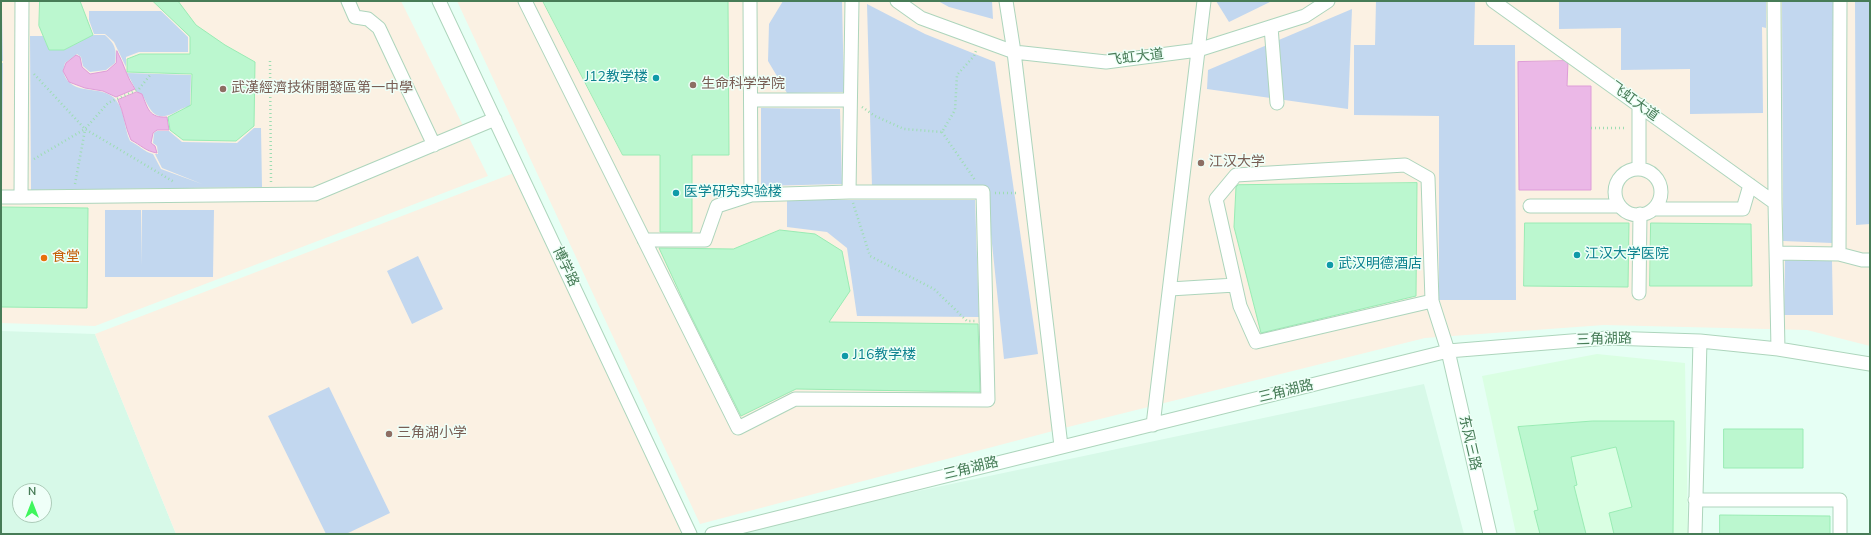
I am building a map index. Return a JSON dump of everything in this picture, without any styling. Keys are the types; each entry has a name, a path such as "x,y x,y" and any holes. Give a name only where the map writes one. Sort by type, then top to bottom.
{"street":[{"path":"21,197 22,1"},
{"path":"348,1 355,17 368,19 379,28 434,145"},
{"name":"博学路","path":"439,1 690,534"},
{"path":"525,1 644,240 738,428 795,399 988,400 983,192 849,192 751,195 717,206 705,240 644,240"},
{"path":"750,1 751,195"},
{"path":"849,192 852,1"},
{"name":"飞虹大道","path":"897,1 921,18 1014,52 1106,62 1198,50 1305,16 1328,1"},
{"path":"1006,1 1014,52 1061,446"},
{"path":"1153,425 1204,1"},
{"name":"飞虹大道","path":"1493,1 1775,203"},
{"path":"1774,1 1775,203 1778,349"},
{"path":"1839,254 1840,1"},
{"path":"1272,27 1277,103"},
{"path":"751,100 850,100"},
{"path":"1639,106 1639,169"},
{"path":"1,197 315,194 495,119"},
{"name":"东风三路","path":"1235,285 1216,199 1236,175 1405,165 1428,178 1432,301 1448,351 1490,534"},
{"path":"1654,208 1661,195 1658,180 1647,170 1632,170 1620,178 1615,192 1620,206 1626,211 1640,214 1654,208 1743,208 1750,185"},
{"path":"1530,206 1620,206"},
{"path":"1639,293 1640,214"},
{"path":"1776,253 1839,254 1862,260 1870,260"},
{"path":"1170,289 1235,285 1240,306 1256,342 1432,301"},
{"name":"三角湖路","path":"712,534 1448,351 1608,338 1700,342 1778,349 1870,364"},
{"path":"1695,534 1700,342"},
{"path":"1695,500 1840,500 1840,534"}],"path":[{"path":"942,132 955,110 957,75 974,56 979,39"},
{"path":"22,60 85,129 176,183"},
{"path":"270,62 271,195"},
{"path":"21,166 85,129 108,103 138,89 151,74"},
{"path":"850,100 875,116 904,129 942,132"},
{"path":"1591,128 1639,128"},
{"path":"72,196 85,129"},
{"path":"942,132 983,192 1030,194"},
{"path":"849,192 870,256 934,289 967,321 986,322"}],"shaded area":[{"name":"武漢經濟技術開發區第一中學","path":"1,1 401,1 488,176 95,326 1,323"},
{"name":"江汉大学","path":"457,1 1870,1 1870,346 1807,330 1604,325 1425,338 1072,426 700,524"},
{"path":"783,1 842,1 844,92 787,93 768,61 769,24"},
{"path":"938,1 992,1 993,19 949,7"},
{"path":"1216,1 1272,1 1229,22"},
{"path":"1376,1 1475,1 1474,45 1515,45 1516,300 1439,300 1439,116 1354,115 1354,45 1375,45"},
{"path":"1559,1 1766,1 1766,28 1762,27 1763,113 1690,114 1690,69 1621,70 1621,28 1559,29"},
{"path":"1782,1 1833,1 1832,243 1783,241"},
{"path":"1855,1 1870,1 1870,224 1856,225"},
{"path":"867,4 925,34 995,62 1038,354 1004,359 986,186 872,187"},
{"path":"1352,9 1348,109 1207,89 1208,70"},
{"path":"2,11 3,61 1,61 1,12"},
{"path":"89,11 161,11 188,37 188,52 139,52 126,57 126,67 114,42 105,34 94,34 89,20"},
{"path":"93,35 105,35 111,41 116,54 115,63 106,70 90,72 83,66 81,57 77,54 65,63 63,71 65,77 74,86 106,93 116,100 123,114 130,141 147,152 153,154 161,169 202,184 162,168 155,154 158,154 157,146 153,143 154,133 157,131 169,131 182,142 237,143 254,128 261,128 262,187 31,190 30,36 43,36 49,50 64,50"},
{"path":"117,51 135,89 116,97 103,91 85,88 69,82 63,71 66,63 76,55 80,57 82,67 90,74 107,71 116,63"},
{"path":"1568,61 1567,86 1591,86 1591,190 1519,190 1518,62"},
{"path":"1,63 3,63 2,190 1,190"},
{"path":"127,73 191,75 190,107 183,108 169,115 158,116 154,114 142,94 137,92"},
{"path":"137,92 142,94 150,112 156,116 167,117 169,130 157,130 153,133 151,143 155,146 157,153 146,149 131,140 127,130 118,100"},
{"path":"761,108 840,109 842,184 761,186"},
{"name":"三角湖小学","path":"519,171 690,534 176,534 95,334"},
{"path":"787,200 975,200 979,317 857,316 847,248 827,232 787,227"},
{"path":"105,210 141,210 141,266 142,210 214,210 213,277 105,277"},
{"path":"418,256 443,309 412,324 387,271"},
{"path":"1785,260 1832,261 1833,315 1784,315"},
{"path":"1,331 95,334 176,534 1,534"},
{"path":"1597,354 1685,363 1688,534 1516,534 1482,376"},
{"path":"1424,384 1464,534 715,534"},
{"path":"329,387 390,513 346,534 326,534 268,416"}],"building":[{"path":"40,1 80,1 93,35 64,50 49,50 39,26"},
{"path":"153,1 178,1 196,25 225,45 255,62 254,126 236,141 183,140 170,130 168,117 191,105 192,74 127,72 127,59 140,54 190,54 190,37"},
{"name":"J12教学楼","path":"543,1 728,1 729,155 692,155 692,232 660,232 660,155 623,155"},
{"name":"武汉明德酒店","path":"1417,183 1416,296 1261,333 1234,227 1236,187 1238,185"},
{"name":"食堂","path":"1,207 88,208 87,308 1,307"},
{"name":"江汉大学医院","path":"1525,223 1629,223 1628,287 1524,286"},
{"path":"1651,223 1751,224 1752,286 1650,286"},
{"name":"J16教学楼","path":"780,230 815,234 842,251 850,291 829,322 978,324 980,392 796,389 741,416 659,248 733,249"},
{"path":"1593,421 1674,421 1673,534 1614,534 1609,513 1632,507 1616,447 1571,457 1577,485 1574,486 1586,534 1540,534 1534,511 1538,510 1518,427"},
{"path":"1724,429 1803,429 1803,468 1724,468"},
{"path":"1720,515 1830,516 1830,534 1720,534"}],"place":[{"name":"J12教学楼","path":"656,78"},
{"name":"生命科学学院","path":"693,85"},
{"name":"武漢經濟技術開發區第一中學","path":"223,89"},
{"name":"江汉大学","path":"1201,163"},
{"name":"医学研究实验楼","path":"676,193"},
{"name":"江汉大学医院","path":"1577,255"},
{"name":"食堂","path":"44,258"},
{"name":"武汉明德酒店","path":"1330,265"},
{"name":"J16教学楼","path":"845,356"},
{"name":"三角湖小学","path":"389,434"}]}
